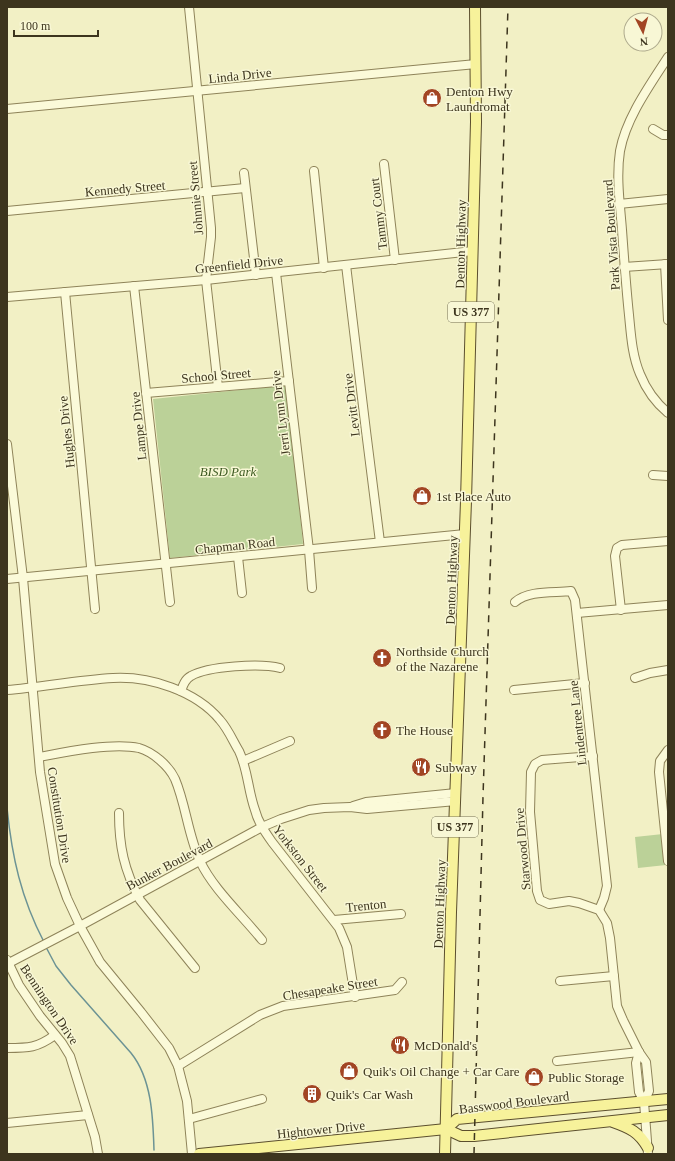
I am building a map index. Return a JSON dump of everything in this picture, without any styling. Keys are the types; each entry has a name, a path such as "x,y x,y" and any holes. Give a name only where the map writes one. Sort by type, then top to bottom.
{"main road":[{"name":"Denton Highway","path":"445,1154 451,912 466,534 476,122 475,7"},
{"name":"Basswood Boulevard","path":"668,1099 457,1119 446,1130 461,1136 474,1136 668,1115"},
{"path":"612,1121 629,1128 639,1135 648,1151"},
{"name":"Hightower Drive","path":"199,1154 446,1130"}],"street":[{"name":"Johnnie Street","path":"189,7 211,237 206,280 218,387"},
{"name":"Park Vista Boulevard","path":"668,57 647,90 625,133 620,151 618,173 624,267 634,356 646,387 668,413"},
{"name":"Linda Drive","path":"7,109 476,64"},
{"path":"653,129 663,135 668,135"},
{"name":"Tammy Court","path":"384,164 395,260"},
{"path":"314,171 324,268"},
{"path":"244,173 256,275"},
{"name":"Kennedy Street","path":"7,211 245,188"},
{"path":"619,204 668,199"},
{"name":"Greenfield Drive","path":"7,297 206,280 473,251"},
{"path":"624,267 666,264 668,320"},
{"name":"Levitt Drive","path":"346,265 380,542"},
{"name":"Jerri Lynn Drive","path":"276,273 309,550 312,588"},
{"name":"Lampe Drive","path":"134,286 170,602"},
{"name":"Hughes Drive","path":"65,292 95,609"},
{"name":"School Street","path":"146,393 288,381"},
{"name":"Constitution Drive","path":"7,444 23,578 39,757 55,864 67,898 80,926 106,970 169,1048 178,1066 187,1101 192,1154"},
{"path":"653,474 668,476"},
{"name":"Chapman Road","path":"7,580 466,534"},
{"path":"621,610 615,556 617,548 622,546 668,541"},
{"path":"238,557 242,593"},
{"name":"Lindentree Lane","path":"515,602 521,597 532,594 571,591 575,600 607,886 604,898 598,910"},
{"path":"577,613 668,605"},
{"path":"181,691 186,680 190,676 212,669 264,665 280,668"},
{"path":"635,678 650,673 668,670"},
{"name":"Yorkston Street","path":"7,690 114,678 137,679 168,686 181,691 202,704 220,720 227,729 243,761 254,809 262,827 339,928 347,947 355,997"},
{"path":"514,690 585,682"},
{"path":"243,761 290,741"},
{"path":"39,757 98,748 130,747 145,750 166,765 175,780 193,842 200,861 209,878 247,920 262,940"},
{"path":"668,750 660,760 659,772 668,861"},
{"name":"Starwood Drive","path":"593,756 542,760 535,764 531,772 530,812 537,891 540,900 548,904 569,901 598,910"},
{"name":"Bunker Boulevard","path":"7,962 80,926 262,827 281,819 309,810 324,808 350,807 367,809 400,802 456,797"},
{"path":"119,813 119,839 129,876 137,895 171,940 195,968"},
{"path":"598,910 607,923 610,938 617,1006 639,1052 636,1063 639,1092 644,1102 648,1151"},
{"name":"Trenton","path":"334,920 401,914"},
{"name":"Bennington Drive","path":"7,962 19,985 70,1056 95,1137 98,1154"},
{"path":"560,981 614,976"},
{"name":"Chesapeake Street","path":"178,1066 266,1012 283,1006 355,997 394,990 402,982"},
{"path":"7,1048 26,1048 43,1044 55,1035"},
{"path":"557,1061 639,1052"},
{"path":"189,1119 262,1099"},
{"path":"7,1123 88,1115"}],"green space":[{"name":"BISD Park","path":"287,385 303,544 170,558 153,399"},
{"path":"663,834 666,865 638,868 635,837"}],"waterway":[{"path":"7,808 19,877 29,909 44,942"},
{"path":"47,949 56,966 71,985 131,1053 138,1063 150,1099 154,1150"}],"railway":[{"path":"474,1154 483,797 508,7"}],"place":[{"name":"Denton Hwy Laundromat","path":"432,98"},
{"name":"1st Place Auto","path":"422,496"},
{"name":"Northside Church of the Nazarene","path":"382,658"},
{"name":"The House","path":"382,730"},
{"name":"Subway","path":"421,767"},
{"name":"McDonald's","path":"400,1045"},
{"name":"Quik's Oil Change + Car Care","path":"349,1071"},
{"name":"Public Storage","path":"534,1077"},
{"name":"Quik's Car Wash","path":"312,1094"}]}
